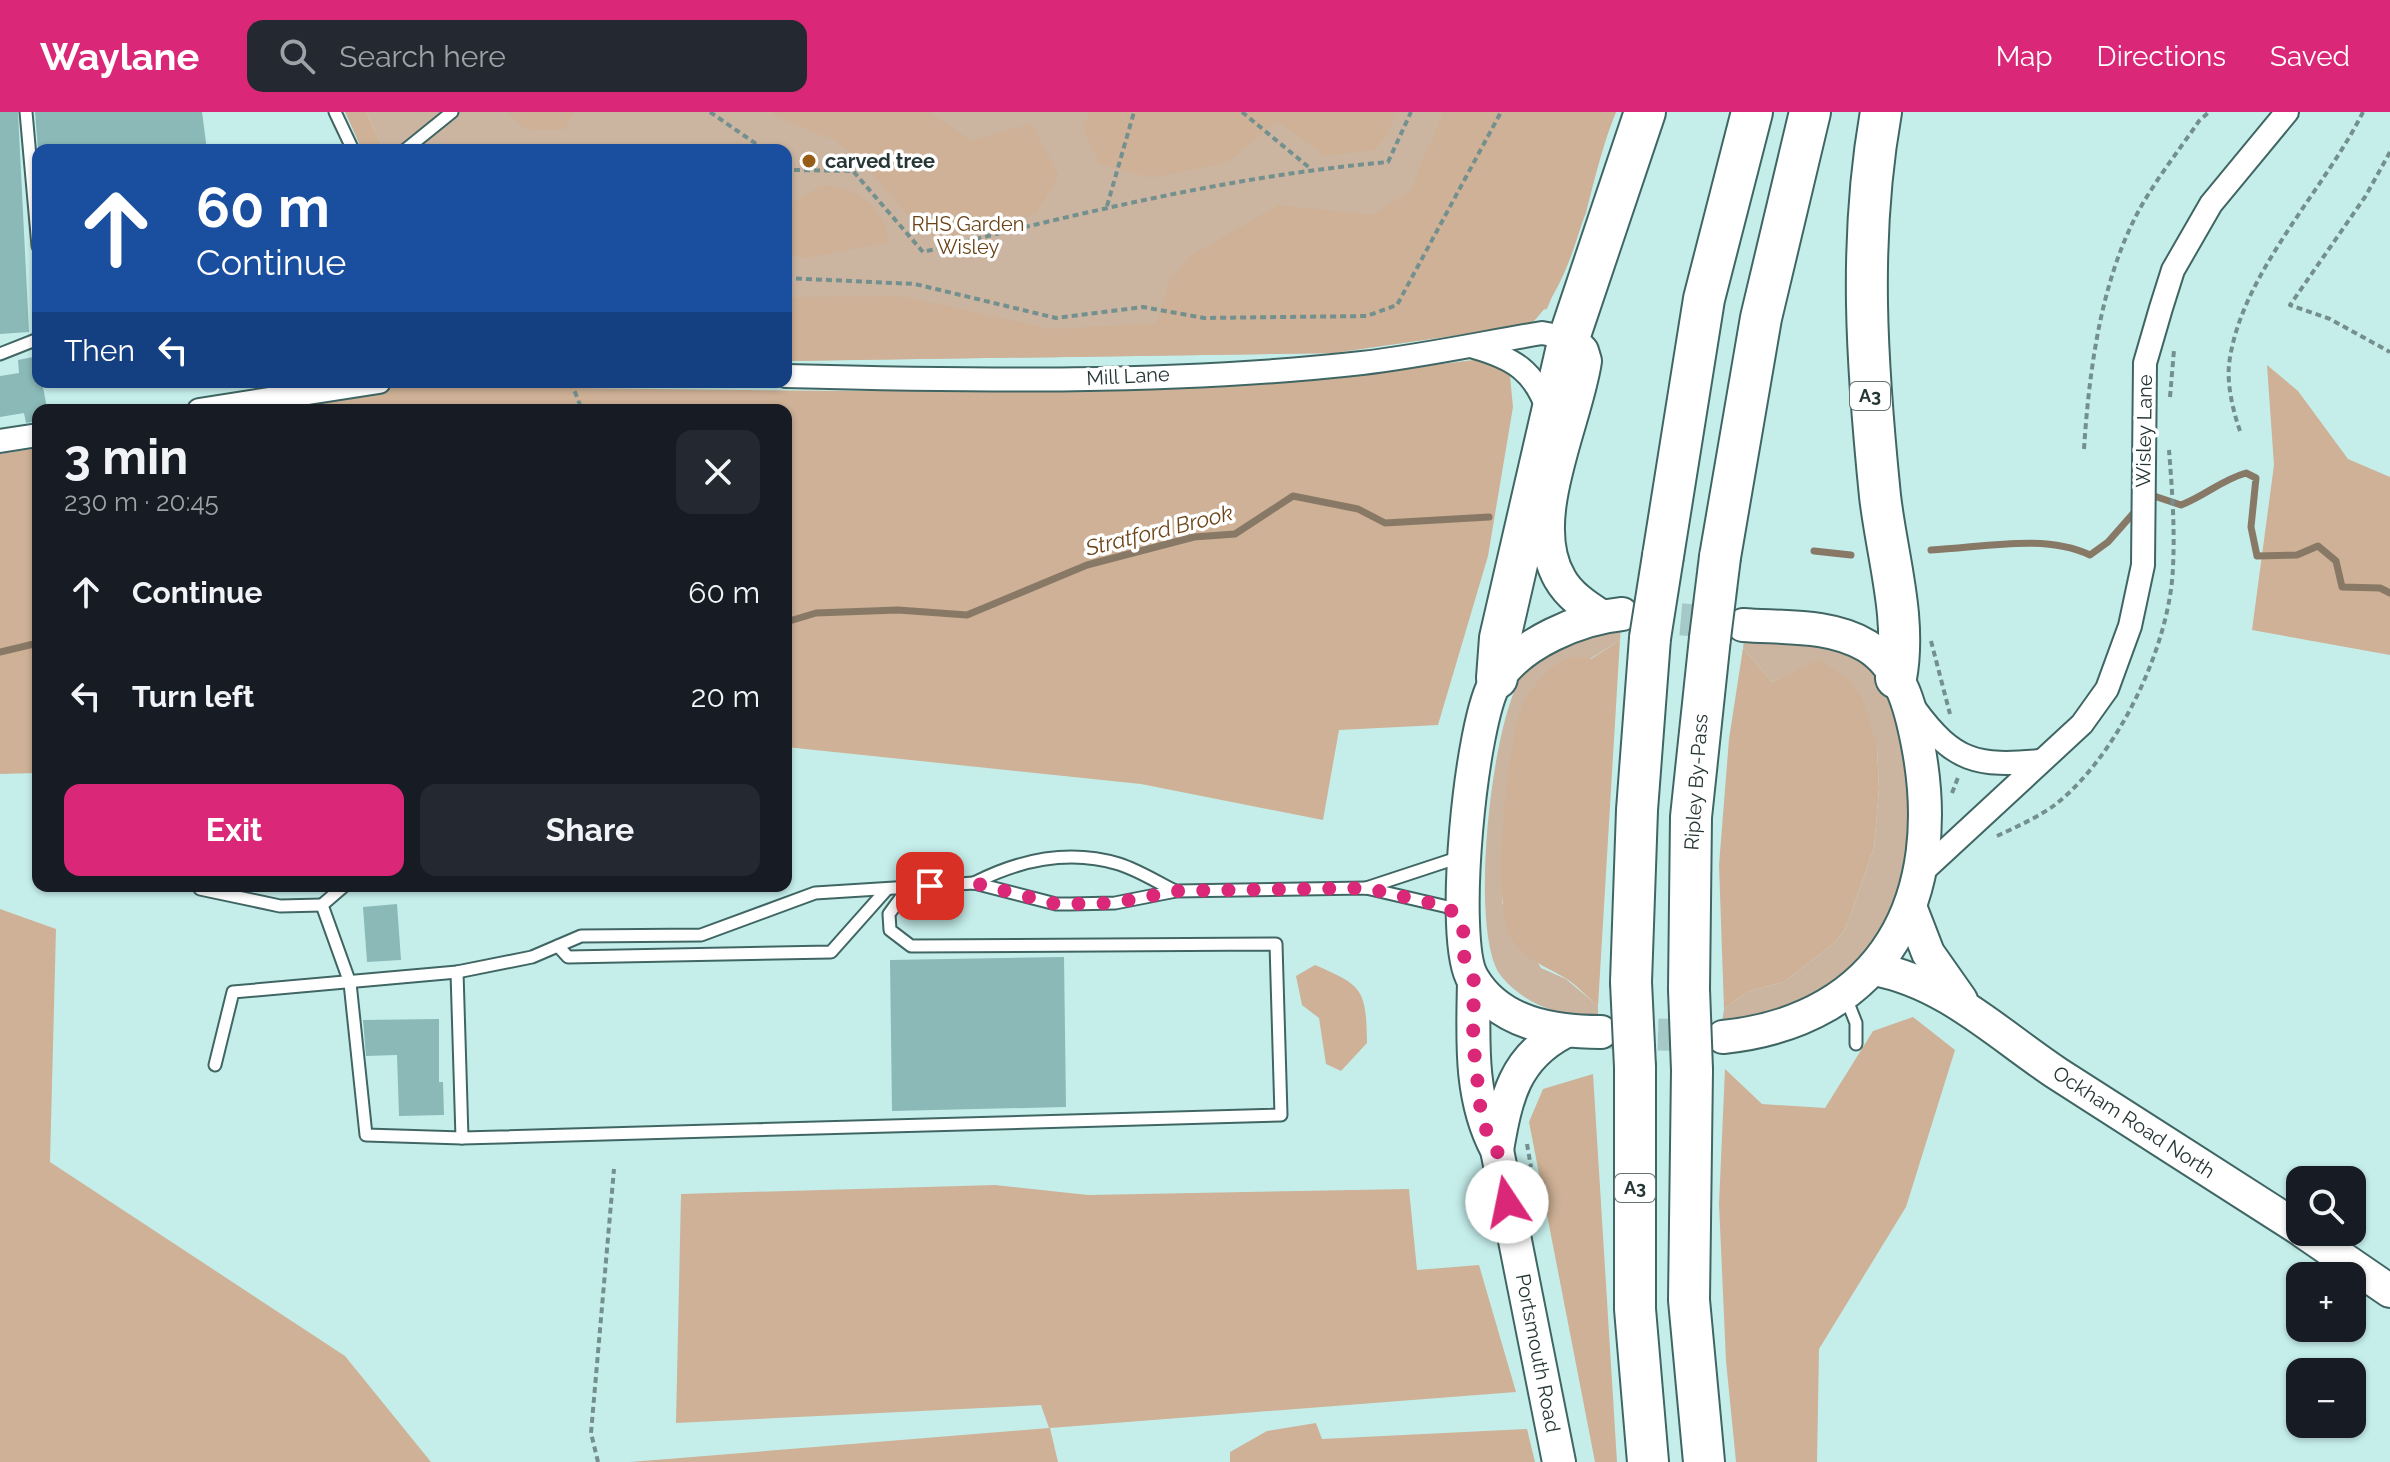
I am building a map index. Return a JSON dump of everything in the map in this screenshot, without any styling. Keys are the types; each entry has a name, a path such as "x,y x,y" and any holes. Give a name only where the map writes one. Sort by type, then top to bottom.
{"highway":[{"path":"1497,678 1500,638 1569,338 1645,112"},
{"name":"A3","path":"1648,1462 1635,1309 1635,1067 1631,982 1637,810 1624,623 1663,556 1704,299 1752,112"},
{"name":"Ripley By-Pass","path":"1704,1462 1689,1300 1691,817 1726,632 1720,557 1761,318 1810,112"},
{"name":"A3","path":"1881,112 1867,235 1865,315 1884,532 1901,648 1903,690"}],"main road":[{"path":"1569,338 1582,351 1585,361 1563,445 1548,516 1547,540 1558,577 1568,591 1624,623"},
{"path":"1497,678 1554,633 1624,623"},
{"path":"1723,1037 1773,1028 1803,1017 1845,995 1874,969 1911,909 1921,873 1925,806 1903,690 1884,660 1868,646 1842,634 1726,632"},
{"name":"Portsmouth Road","path":"1497,678 1480,726 1466,854 1464,956 1474,981 1476,1083 1482,1122 1497,1150 1559,1462"},
{"name":"Ockham Road North","path":"1911,909 1928,953 1971,1011"},
{"name":"Ockham Road North","path":"1874,969 1906,977 1971,1011 2051,1068 2286,1221"},
{"path":"1474,981 1504,1010 1535,1025 1564,1032 1601,1032"},
{"name":"Portsmouth Road","path":"1497,1150 1503,1116 1525,1060 1545,1041 1564,1032"},
{"name":"Ockham Road North","path":"2324,1246 2390,1291"}],"street":[{"name":"Wisley Lane","path":"1921,873 2082,724 2107,689 2130,626 2143,565 2145,363 2173,270 2211,204 2287,112"},
{"name":"Mill Lane","path":"792,376 1048,380 1363,363 1542,333 1569,338"},
{"name":"Mill Lane","path":"1469,345 1499,354 1524,367 1541,389 1550,416"},
{"path":"238,404 340,388"},
{"path":"0,441 32,436"},
{"path":"1903,690 1938,740 1970,759 2007,764 2041,761"}],"lane":[{"path":"26,112 32,179"},
{"path":"335,112 350,144"},
{"path":"412,144 452,112"},
{"path":"0,354 32,341"},
{"path":"1366,888 1466,854"},
{"path":"974,883 1011,864 1075,857 1118,864 1176,891"},
{"path":"215,1065 233,992 457,972 532,957 581,936 701,935 815,893 974,883 1056,904 1115,903 1176,891 1366,888 1448,907 1463,924"},
{"path":"322,905 350,983 366,1135 462,1138 1281,1115 1276,944 911,946 890,930 889,914 908,888"},
{"path":"558,946 568,957 831,952 887,889"},
{"path":"214,892 280,906 322,905 337,892"},
{"path":"457,972 462,1138"},
{"path":"1845,995 1856,1023 1856,1044"}],"path":[{"path":"710,112 756,144"},
{"path":"1107,207 1134,112"},
{"path":"1242,112 1311,169"},
{"path":"792,168 853,171 923,252 1107,207 1311,169 1388,162 1411,112"},
{"path":"792,278 915,284 1056,318 1143,307 1204,318 1367,316 1397,305 1501,112"},
{"path":"2084,449 2088,390 2108,291 2135,218 2199,121 2209,112"},
{"path":"2240,431 2228,367 2243,315 2296,218 2345,147 2363,112"},
{"path":"2390,152 2365,197 2290,305 2330,319 2390,352"},
{"name":"Wisley Lane","path":"2168,411 2175,344"},
{"name":"Wisley Lane","path":"2169,448 2173,567"},
{"path":"1526,1132 1533,1177"},
{"path":"598,1462 591,1433 614,1169"}],"green space":[{"name":"RHS Garden Wisley","path":"366,112 1616,112 1603,144 1586,213 1547,309 1334,353 792,361 792,144 381,144"},
{"path":"1621,626 1620,640 1590,659 1573,657 1559,664 1536,685 1520,713 1505,807 1502,903 1541,968 1566,979 1598,1006 1598,1020 1533,1002 1501,976 1491,952 1485,870 1494,771 1514,691 1527,668 1546,652"},
{"path":"1745,633 1838,644 1867,660 1883,683 1903,745 1909,780 1911,843 1906,875 1892,913 1863,957 1847,973 1829,987 1788,1007 1722,1023 1724,1009 1747,992 1784,982 1833,944 1845,930 1874,848 1879,788 1877,746 1819,660 1772,682 1743,648"}],"shaded area":[{"path":"345,112 366,112 381,144 359,144"},
{"path":"507,112 574,112 564,130 525,129"},
{"path":"774,112 929,112 971,140 1031,124 1059,175 1036,214 939,239 922,234 864,163 834,140 773,116"},
{"path":"1089,112 1397,112 1388,134 1374,150 1325,156 1277,121 1228,162 1152,178 1099,164 1083,127"},
{"path":"1443,112 1616,112 1572,254 1547,305 1530,325 1334,353 792,361 792,297 902,296 1051,329 1156,323 1170,280 1189,257 1278,205 1373,215 1411,190"},
{"path":"823,185 847,190 867,201 874,209 890,242 805,258 792,256 792,202"},
{"path":"1482,359 1510,376 1513,407 1488,556 1438,725 1339,730 1323,820 1141,784 792,748 792,404 299,404 394,388 984,390 1109,388 1358,373"},
{"path":"2267,365 2298,391 2348,459 2390,477 2390,655 2252,630 2274,465"},
{"path":"32,449 32,773 0,774 0,454"},
{"path":"1620,640 1598,1006 1569,981 1526,955 1509,933 1502,889 1503,825 1514,734 1527,697 1548,672 1564,660 1574,657 1591,659"},
{"path":"1743,648 1772,682 1819,659 1852,683 1863,701 1877,746 1879,788 1874,848 1845,930 1833,944 1784,982 1747,992 1724,1009 1719,865 1729,739"},
{"path":"0,909 56,929 50,1162 345,1356 431,1462 0,1462"},
{"path":"1315,965 1353,985 1363,1001 1367,1043 1341,1071 1326,1064 1319,1018 1302,1005 1296,976"},
{"path":"1913,1017 1955,1050 1906,1207 1819,1349 1817,1462 1736,1462 1726,1361 1719,1204 1725,1069 1762,1104 1825,1108 1873,1031"},
{"path":"1593,1074 1617,1462 1595,1462 1529,1122 1543,1089"},
{"path":"995,1185 1088,1195 1409,1189 1417,1270 1479,1265 1516,1392 1050,1428 1058,1462 630,1462 1049,1428 1041,1405 676,1423 681,1194"},
{"path":"1316,1423 1322,1439 1527,1429 1535,1462 1230,1462 1230,1452 1267,1431"}],"building":[{"path":"0,112 18,112 29,332 0,334"},
{"path":"35,112 202,112 206,144 38,144"},
{"path":"32,357 32,388 43,388 46,404 32,404 32,422 26,423 24,413 0,417 0,376 19,373 18,360"},
{"path":"397,904 401,960 367,962 363,907"},
{"path":"1064,957 1066,1107 892,1111 890,960"},
{"path":"439,1019 439,1082 443,1082 444,1115 399,1116 397,1055 366,1056 363,1020"}],"waterway":[{"name":"Stratford Brook","path":"2148,501 2154,496 2181,505 2246,473 2256,478 2251,527 2257,556 2297,555 2318,546 2336,561 2342,587 2380,588 2390,593"},
{"name":"Stratford Brook","path":"792,620 816,613 898,610 967,615 1087,565 1194,537 1235,534 1293,496 1358,509 1385,523 1489,517"},
{"name":"Stratford Brook","path":"1931,550 2033,543 2072,548 2090,555 2108,542 2138,508"},
{"name":"Stratford Brook","path":"1814,551 1851,555"},
{"name":"Stratford Brook","path":"0,652 32,644"}],"tunnel":[{"path":"1633,615 1734,624"},
{"path":"1610,1033 1712,1036"}],"place":[{"name":"carved tree","path":"809,161"}],"route":[{"path":"930,886 974,883 1056,904 1115,903 1176,891 1366,888 1448,907 1463,924 1464,956 1474,981 1473,1041 1482,1122 1497,1150 1507,1202"}]}
